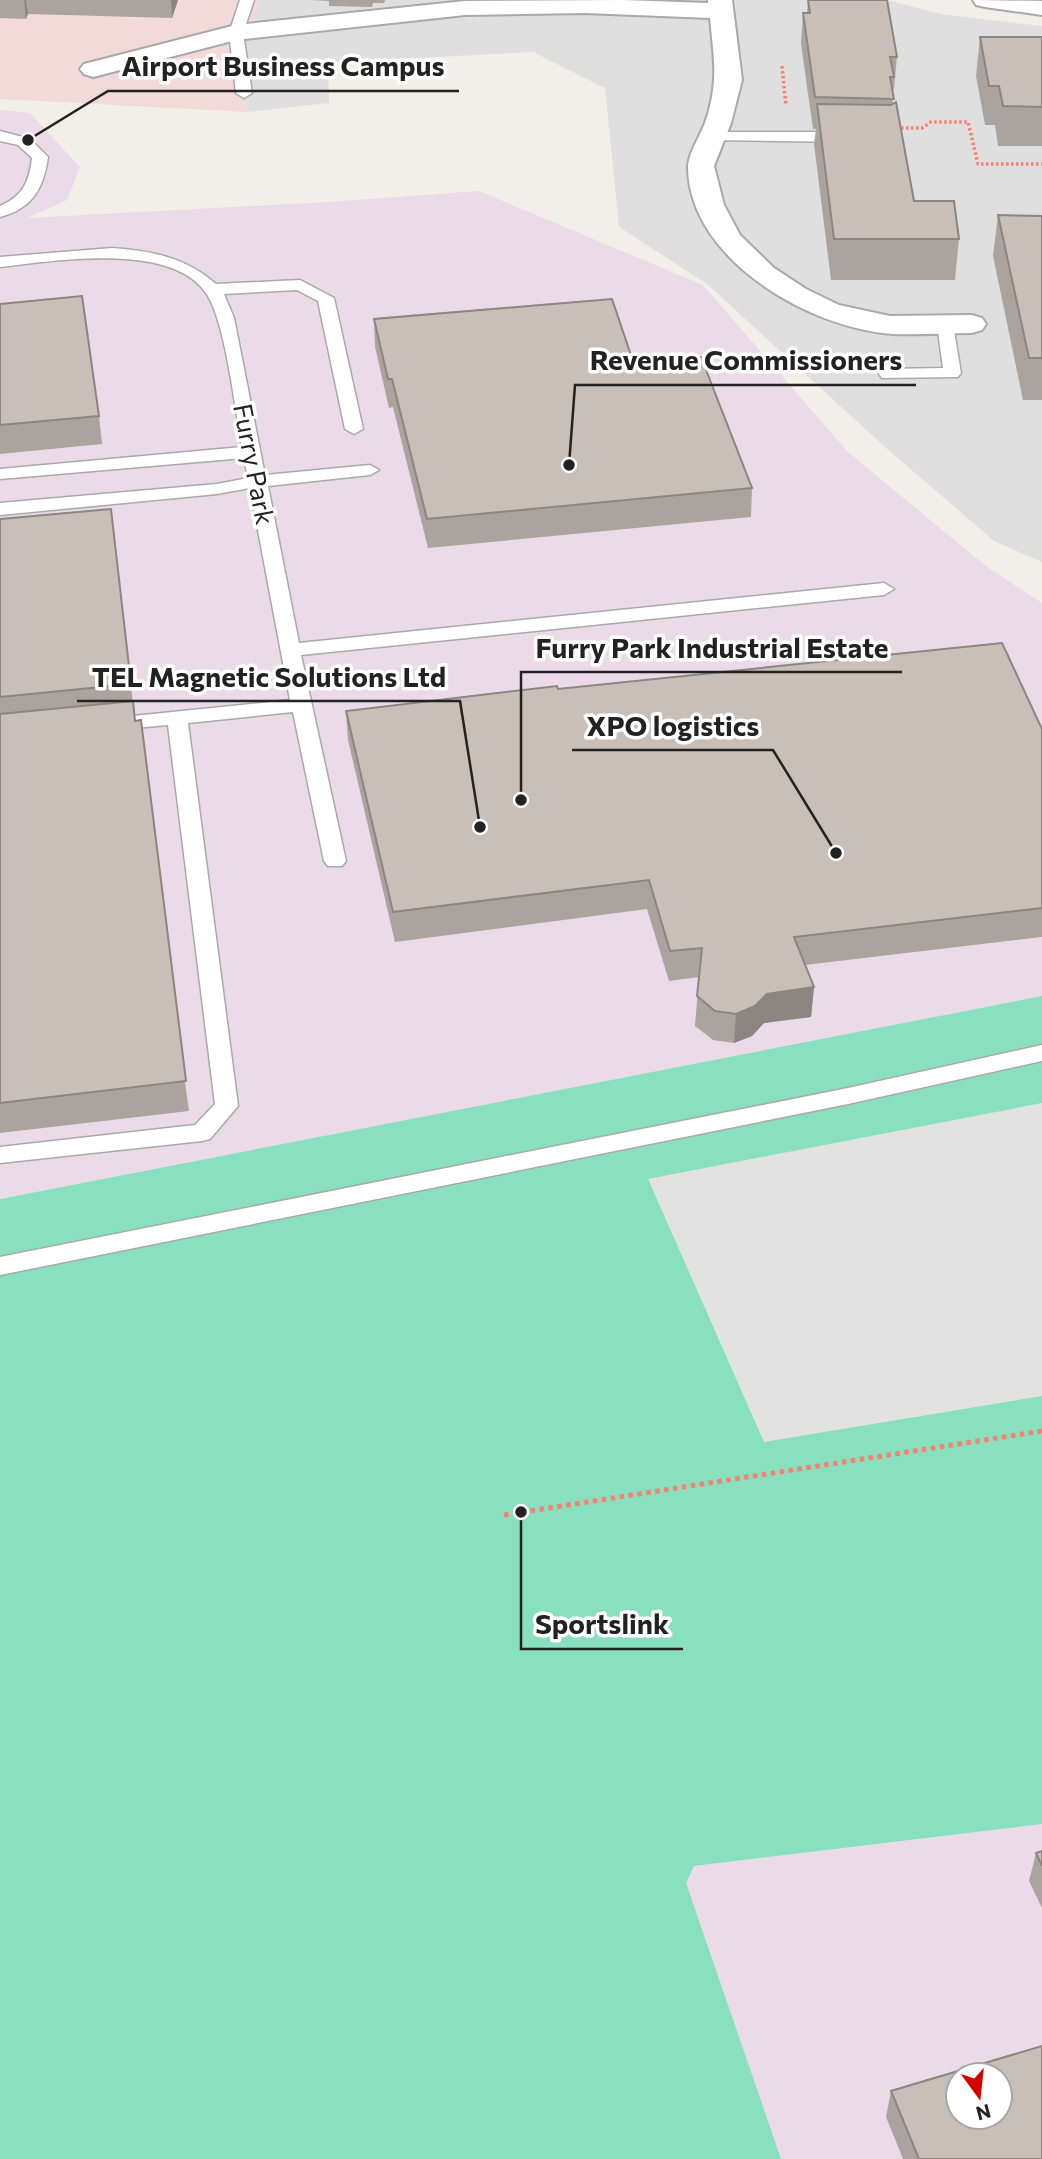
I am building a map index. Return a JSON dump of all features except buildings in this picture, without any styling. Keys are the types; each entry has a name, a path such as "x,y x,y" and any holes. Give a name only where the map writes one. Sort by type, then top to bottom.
{"street":[{"path":"985,0 1042,8"},
{"path":"93,69 236,33 466,4 720,5 729,80 701,166 710,205 729,239 764,274 796,295 830,311 890,325 972,324"}],"lane":[{"path":"244,93 236,33 247,0"},
{"path":"0,136 24,142 40,157 37,183 30,193 22,203 0,212"},
{"path":"712,137 860,137"},
{"name":"Furry Park","path":"0,262 98,253 148,256 185,266 213,289 226,318 301,705 335,861"},
{"path":"213,289 300,285 326,298 354,429"},
{"path":"888,374 952,373 944,324"},
{"path":"0,474 252,452"},
{"path":"0,509 217,489 258,481 370,470"},
{"path":"291,650 884,589"},
{"path":"95,726 301,705"},
{"path":"0,1155 202,1133 228,1106 177,718"},
{"path":"0,1266 848,1096 1042,1053"}],"path":[{"path":"504,1515 1042,1431"}],"shaded area":[{"path":"0,0 260,0 245,46 247,112 0,99"},
{"path":"260,0 887,0 941,14 1042,26 1042,562 994,541 886,448 707,284 619,227 605,88 533,52 328,63 329,103 247,112 245,46"},
{"path":"0,110 30,113 80,167 67,200 27,218 479,191 703,285 848,452 987,567 1042,603 1042,996 0,1199"},
{"path":"1042,1103 1042,1396 764,1442 648,1179"},
{"path":"1042,1824 1042,2159 781,2159 685,1883 694,1866"}],"green space":[{"path":"1042,996 1042,1824 694,1866 686,1883 781,2159 0,2159 0,1199"}],"place":[{"name":"Airport Business Campus","path":"28,140"},
{"name":"Revenue Commissioners","path":"569,465"},
{"name":"Furry Park Industrial Estate","path":"521,800"},
{"name":"TEL Magnetic Solutions Ltd","path":"480,827"},
{"name":"XPO logistics","path":"836,853"},
{"name":"Sportslink","path":"521,1512"}]}
